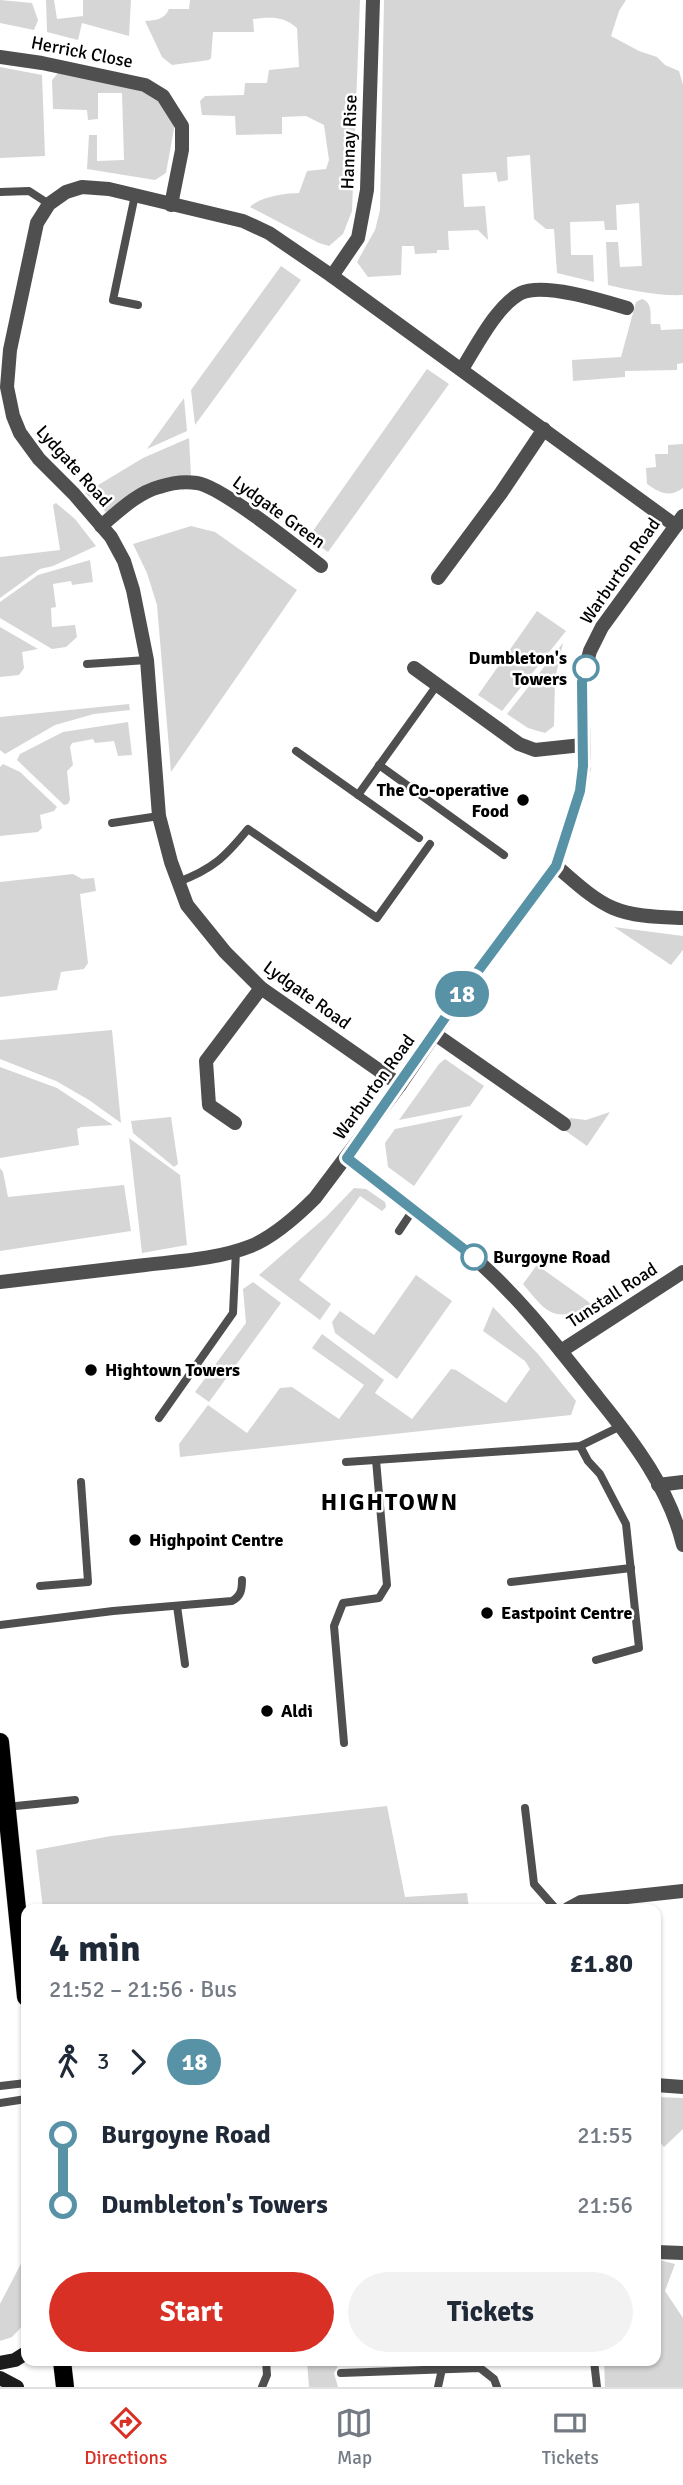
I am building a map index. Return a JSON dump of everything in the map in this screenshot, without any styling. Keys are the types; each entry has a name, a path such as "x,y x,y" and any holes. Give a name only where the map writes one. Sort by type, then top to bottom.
{"main road":[{"path":"0,1742 6,1807 7,1889 21,1969"},
{"path":"0,2363 21,2356"},
{"path":"63,2366 65,2387"},
{"path":"0,2378 17,2387"}],"street":[{"name":"Hannay Rise","path":"332,276 358,238 367,190 373,0"},
{"name":"Herrick Close","path":"0,57 145,85 163,96 182,126 182,150 171,205"},
{"path":"49,204 66,192 82,187 109,189 243,221 269,233 544,429 679,521"},
{"name":"Lydgate Road","path":"49,204 37,223 32,242 10,350 7,387 20,433 39,459 101,526 117,546 124,561 133,590 146,660 159,816 171,862 187,905 225,952 261,988 400,1085"},
{"path":"462,369 509,301 524,291 564,292 627,308"},
{"path":"438,578 544,429"},
{"name":"Lydgate Green","path":"101,526 137,497 158,487 199,482 222,494 321,566"},
{"name":"Warburton Road","path":"0,1282 192,1260 236,1251 254,1245 299,1214 315,1198 400,1085 472,979 556,866 580,791 583,766 582,682 590,651 601,626 679,521"},
{"path":"414,668 519,744 536,750 582,745"},
{"path":"556,866 589,893 613,908 656,917 683,918"},
{"path":"235,1123 209,1105 206,1061 261,988"},
{"path":"435,1034 564,1124"},
{"path":"347,1158 474,1257 529,1312 621,1426 658,1485 678,1525 683,1545"},
{"name":"Tunstall Road","path":"561,1351 683,1272"},
{"path":"658,1485 683,1482"},
{"path":"577,1904 683,1891"},
{"path":"661,2085 683,2087"},
{"path":"661,2252 683,2253"}],"lane":[{"path":"0,192 29,191 49,204"},
{"path":"135,195 113,300 138,305"},
{"path":"87,664 146,660"},
{"path":"358,795 437,685"},
{"path":"296,751 419,838"},
{"path":"379,765 504,855"},
{"path":"113,823 159,816"},
{"path":"178,882 200,874 225,857 248,829 377,918 430,844"},
{"path":"399,1231 413,1210"},
{"path":"159,1418 233,1313 236,1251"},
{"path":"346,1462 580,1446 621,1426"},
{"path":"580,1446 588,1461 600,1474 626,1524 639,1648 596,1660"},
{"path":"344,1743 334,1626 343,1603 379,1598 387,1585 376,1460"},
{"path":"40,1586 88,1582 81,1482"},
{"path":"511,1582 631,1568"},
{"path":"0,1625 232,1601 238,1598 242,1591 242,1580"},
{"path":"177,1606 185,1664"},
{"path":"6,1807 75,1800"},
{"path":"525,1808 534,1884 552,1904"},
{"path":"0,2086 21,2084"},
{"path":"0,2103 21,2100"},
{"path":"262,2387 267,2375 266,2366"},
{"path":"595,2366 597,2387"},
{"path":"341,2373 480,2368 494,2379 497,2387"},
{"path":"438,2387 442,2370"}],"shaded area":[{"path":"0,0 32,3 38,20 34,30 0,23"},
{"path":"46,0 54,0 57,19 83,16 83,0 131,0 129,36 82,23 78,40 47,32"},
{"path":"190,0 360,0 352,211 343,234 329,246 250,207 266,198 299,193 307,171 326,169 329,160 324,125 306,116 282,117 282,134 236,135 235,116 202,115 200,101 205,96 244,95 245,83 267,83 269,70 299,67 297,28 277,18 253,19 254,32 213,32 209,60 172,65 162,57 145,21 162,17 169,9 189,9"},
{"path":"384,0 626,0 619,11 611,36 657,57 665,65 679,71 683,85 683,295 655,294 608,285 606,242 618,242 620,267 642,266 639,203 616,205 617,230 605,230 604,221 570,222 571,255 593,255 594,282 557,273 554,229 546,229 534,219 530,155 507,157 508,180 498,182 496,172 462,174 464,207 485,206 488,240 478,230 448,231 449,250 415,254 414,246 402,246 401,275 368,277 357,262 375,230 380,210"},
{"path":"0,67 42,75 45,156 0,158"},
{"path":"59,72 142,88 161,99 175,123 166,173 155,180 87,169 89,135 97,135 97,161 124,160 122,93 98,93 98,119 88,120 87,110 53,109 52,80"},
{"path":"281,266 301,280 195,425 191,390"},
{"path":"642,299 649,306 651,324 660,324 661,330 683,329 683,363 677,364 677,370 625,371 625,377 573,381 572,360 621,357 636,302"},
{"path":"427,369 449,384 328,552 308,538"},
{"path":"184,398 187,431 147,449"},
{"path":"189,438 191,476 106,512 85,493 143,458"},
{"path":"683,444 683,488 673,493 665,493 647,484 646,468 656,467 655,454 668,454 668,445"},
{"path":"56,503 75,519 96,546 53,566 40,569 0,598 0,557 60,550 53,505"},
{"path":"191,526 215,532 297,590 171,772 157,605 147,573 133,544"},
{"path":"90,560 93,582 53,584 56,607 51,608 52,627 75,625 77,637 66,647 52,649 0,618 0,602 38,575"},
{"path":"537,611 566,631 502,711 478,695"},
{"path":"0,627 38,649 22,652 24,668 19,675 0,677"},
{"path":"563,643 555,679 554,726 545,733 528,728 507,714"},
{"path":"129,704 130,710 94,714 55,725 5,754 0,750 0,717"},
{"path":"128,722 132,755 118,756 114,741 95,743 93,739 72,743 70,747 73,765 67,771 70,800 68,804 64,805 17,760 20,754 63,732"},
{"path":"3,764 20,772 57,807 54,811 40,815 42,828 38,832 0,836 0,767"},
{"path":"73,874 82,879 94,878 96,891 80,894 88,963 84,969 61,972 57,990 0,997 0,882"},
{"path":"614,927 683,936 683,950 671,965"},
{"path":"112,1030 121,1123 56,1081 0,1059 0,1040"},
{"path":"445,1059 484,1086 470,1106 399,1120 439,1064"},
{"path":"0,1067 57,1088 113,1125 77,1129 79,1145 0,1158"},
{"path":"610,1112 587,1146 563,1129 570,1118 586,1120"},
{"path":"463,1115 414,1186 388,1167 385,1143 395,1129"},
{"path":"171,1117 178,1164 174,1167 133,1133 131,1121"},
{"path":"129,1138 180,1175 187,1245 142,1253"},
{"path":"0,1168 8,1197 124,1185 131,1231 0,1251"},
{"path":"354,1188 366,1189 385,1202 386,1207 382,1211 360,1196 299,1280 331,1304 320,1320 259,1275 327,1216"},
{"path":"537,1265 592,1305 569,1314 552,1312 545,1308 523,1284"},
{"path":"416,1275 452,1301 397,1379 335,1333 332,1322 340,1311 374,1335"},
{"path":"253,1282 281,1303 209,1402 195,1392 246,1323 243,1289"},
{"path":"493,1307 538,1354 576,1401 571,1415 180,1457 179,1444 208,1405 247,1433 280,1388 292,1387 339,1419 364,1385 312,1348 322,1334 384,1380 375,1393 412,1419 451,1369 506,1403 530,1369 525,1361 483,1331"},
{"path":"387,1806 405,1897 467,1893 468,1904 42,1904 36,1850 111,1836"},
{"path":"661,2097 683,2098 683,2129 664,2147 661,2144"},
{"path":"661,2260 675,2264 665,2291 683,2318 683,2387 605,2387 604,2366 661,2366"},
{"path":"21,2264 21,2327 12,2337 0,2341 0,2304"},
{"path":"307,2366 338,2366 334,2373 338,2387 309,2387"}],"bus line":[{"name":"18","path":"474,1257 347,1158 472,979 556,866 580,791 583,766 582,682 586,668"}],"place":[{"name":"Dumbleton's Towers","path":"586,668"},
{"name":"The Co-operative Food","path":"523,800"},
{"name":"Burgoyne Road","path":"474,1257"},
{"name":"Hightown Towers","path":"91,1370"},
{"name":"Highpoint Centre","path":"135,1540"},
{"name":"Eastpoint Centre","path":"487,1613"},
{"name":"Aldi","path":"267,1711"}],"district":[{"name":"HIGHTOWN","path":"390,1502"}]}
